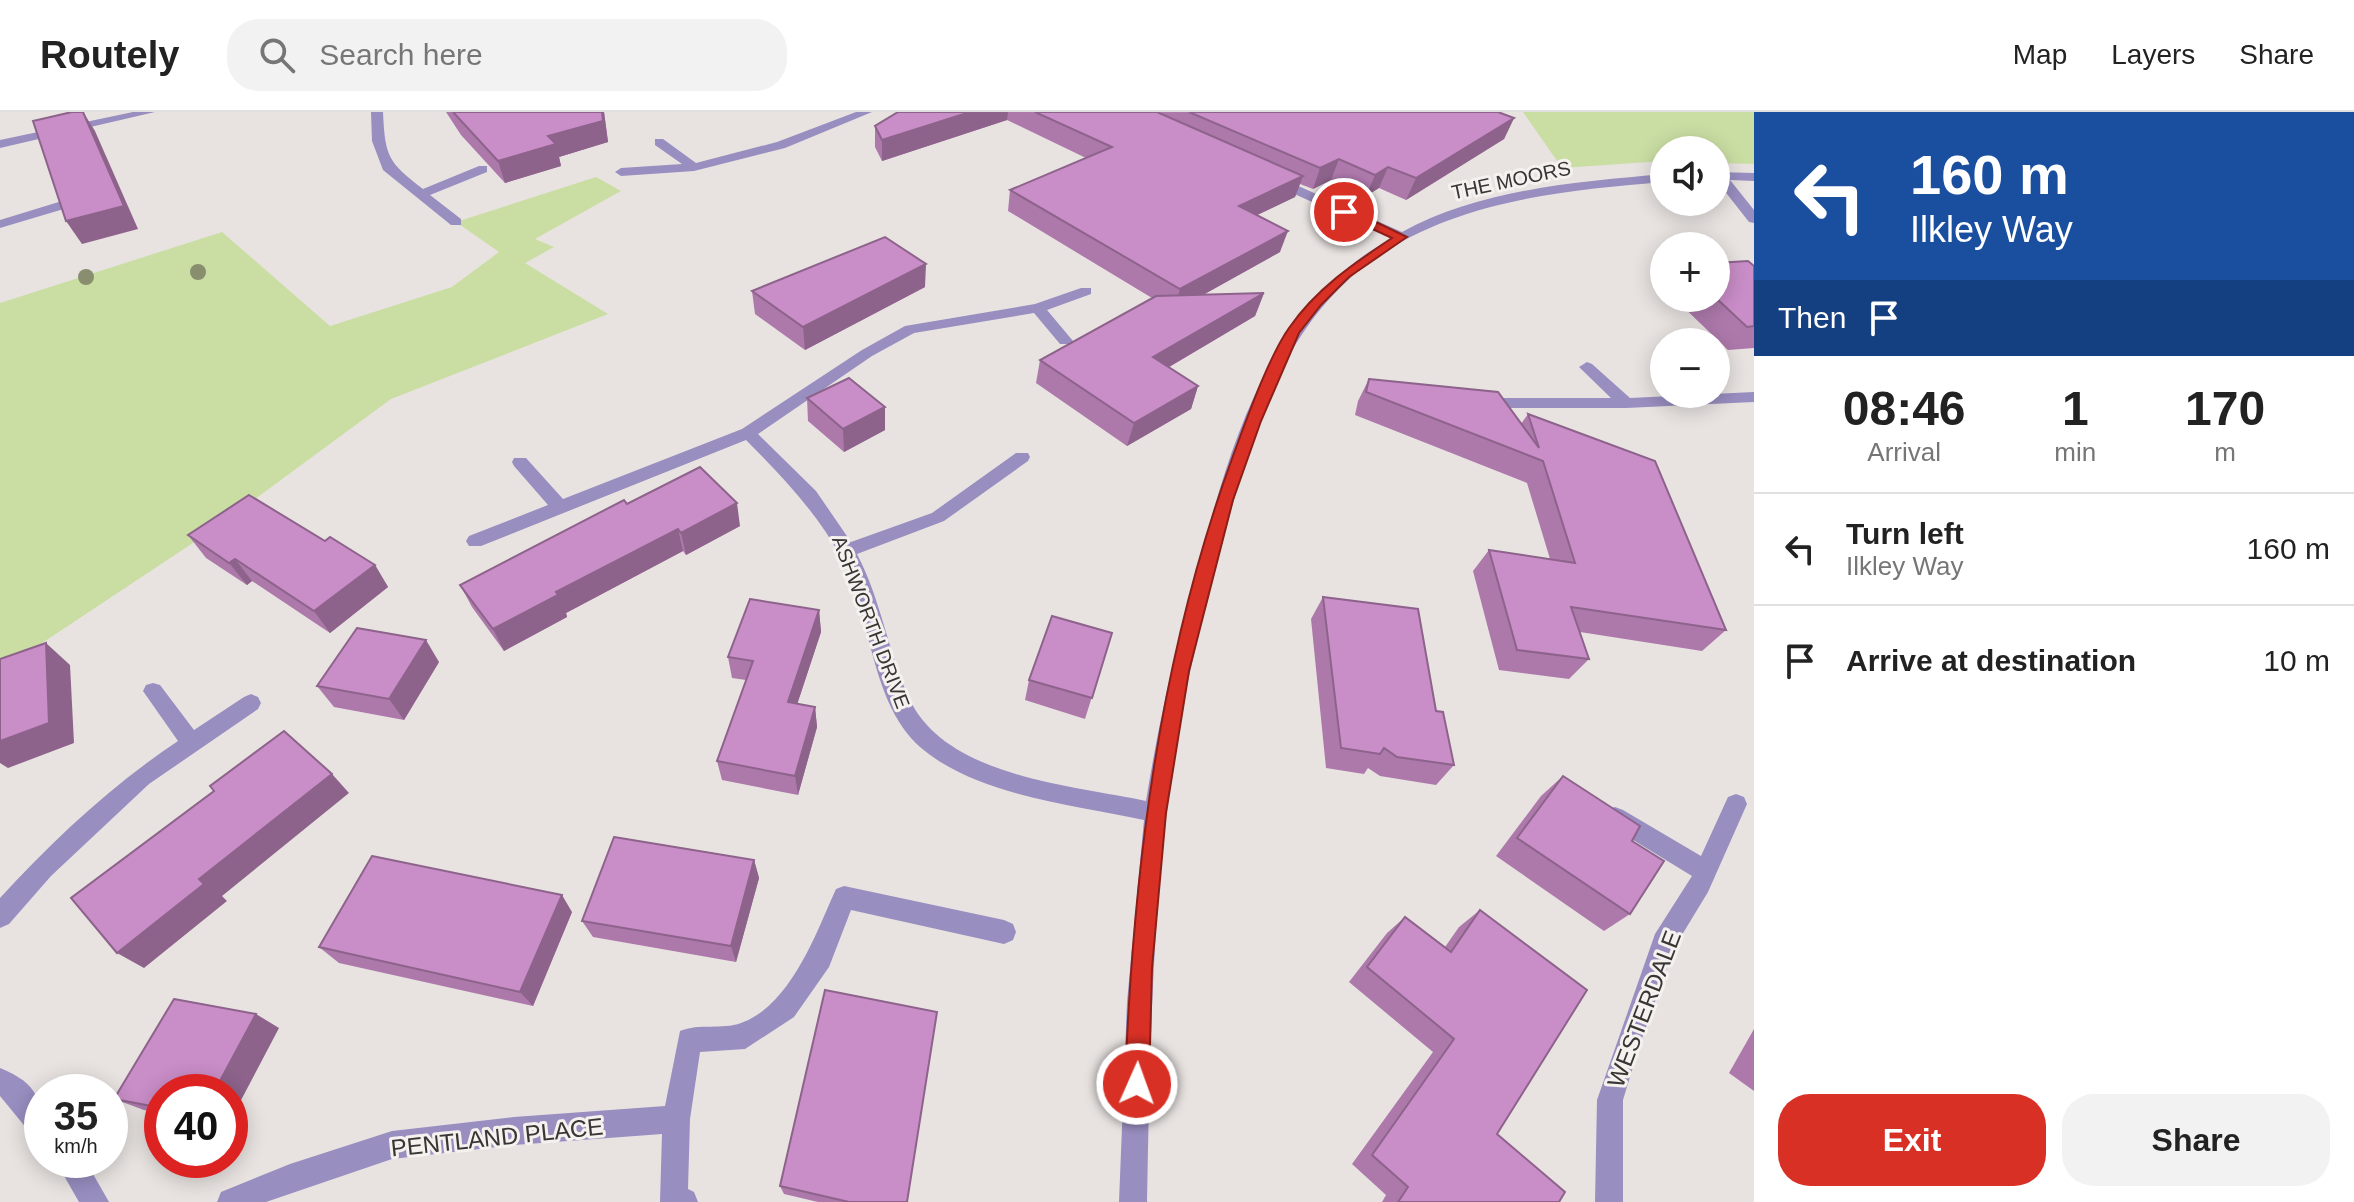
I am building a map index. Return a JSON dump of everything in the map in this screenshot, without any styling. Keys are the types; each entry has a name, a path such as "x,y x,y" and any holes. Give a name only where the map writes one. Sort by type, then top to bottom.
{"street":[{"path":"0,129 1,144 149,112"},
{"path":"377,112 378,141 387,167 456,222"},
{"path":"621,172 694,167 781,145 866,112"},
{"path":"659,142 694,167"},
{"path":"422,194 483,169"},
{"path":"1259,173 1401,237"},
{"path":"1730,176 1754,177"},
{"name":"THE MOORS","path":"1133,1202 1141,968 1156,813 1179,671 1225,500 1273,374 1293,332 1316,303 1345,275 1401,237 1431,222 1488,204 1614,182 1650,179"},
{"path":"1730,190 1754,219"},
{"path":"0,224 62,205"},
{"path":"475,541 748,433 867,353 910,329 1038,308 1086,291"},
{"path":"1038,308 1065,341"},
{"path":"1587,367 1626,403"},
{"path":"1453,403 1626,403 1754,397"},
{"name":"ASHWORTH DRIVE","path":"748,433 814,497 846,551 877,626 890,682 905,713 931,743 959,761 991,775 1156,813"},
{"path":"846,551 938,517 1022,457"},
{"path":"520,462 560,507"},
{"path":"153,691 192,743"},
{"path":"0,916 43,868 141,777 251,703"},
{"name":"WESTERDALE","path":"1609,1202 1610,1100 1627,1044 1664,942 1706,872 1736,804"},
{"path":"1598,807 1706,872"},
{"path":"678,1200 676,1119 689,1040 745,1036 785,1008 820,958 844,897 1004,932"},
{"path":"0,1081 14,1089 24,1102"},
{"name":"PENTLAND PLACE","path":"231,1202 290,1178 392,1145 514,1131 676,1119"},
{"path":"80,1178 95,1202"}],"green space":[{"path":"1523,112 1754,112 1754,164 1730,163 1730,136 1650,136 1650,162 1562,168"},
{"path":"596,177 621,191 535,239 554,247 525,263 608,314 391,399 217,527 0,671 0,303 222,232 330,326 452,287 499,252 456,222"}],"building":[{"path":"83,112 124,206 66,221 33,121"},
{"path":"453,112 602,112 603,121 548,136 556,144 498,161"},
{"path":"898,112 970,112 882,140 875,126"},
{"path":"1035,112 1157,112 1303,176 1239,206 1288,231 1180,289 1010,190 1112,147"},
{"path":"1189,112 1498,112 1514,118 1416,178 1388,167 1375,175 1339,159 1320,168"},
{"path":"885,237 926,264 803,327 752,291"},
{"path":"1748,261 1754,266 1754,326 1747,327 1730,311 1730,262"},
{"path":"1264,293 1153,357 1198,386 1134,423 1040,360 1156,296"},
{"path":"849,378 885,407 843,429 807,398"},
{"path":"1369,379 1498,392 1539,448 1528,414 1655,461 1726,630 1571,607 1589,659 1517,650 1489,550 1575,563 1543,461 1366,392"},
{"path":"700,467 737,503 681,533 678,529 556,592 558,595 493,629 460,585 624,500 627,504"},
{"path":"249,495 325,541 330,537 375,565 314,611 235,559 229,563 188,535"},
{"path":"1323,597 1418,609 1436,711 1443,712 1454,765 1397,757 1384,748 1380,754 1341,748"},
{"path":"750,599 819,610 788,702 815,707 795,776 717,761 753,661 728,657"},
{"path":"1052,616 1112,633 1092,698 1029,680"},
{"path":"357,628 426,640 389,699 317,686"},
{"path":"46,643 49,723 0,741 0,659"},
{"path":"284,731 332,774 199,879 204,884 117,953 71,898 214,791 210,786"},
{"path":"1563,776 1640,826 1632,841 1664,861 1630,914 1517,838"},
{"path":"614,837 754,860 731,946 582,921"},
{"path":"372,856 562,895 520,992 319,947"},
{"path":"1480,910 1587,990 1497,1134 1565,1192 1559,1202 1398,1202 1408,1187 1372,1155 1454,1039 1367,967 1405,917 1451,952"},
{"path":"825,990 937,1012 907,1202 849,1202 780,1186"},
{"path":"174,999 256,1014 224,1074 144,1074 144,1105 128,1102 128,1076"}],"route":[{"path":"1137,1084 1141,968 1156,813 1179,671 1225,500 1253,421 1293,332 1316,303 1345,275 1401,237 1344,212"}]}
